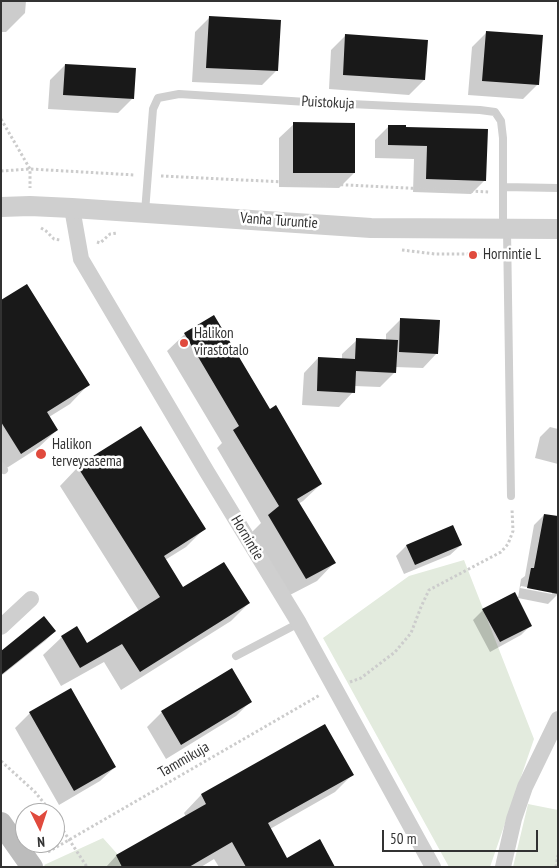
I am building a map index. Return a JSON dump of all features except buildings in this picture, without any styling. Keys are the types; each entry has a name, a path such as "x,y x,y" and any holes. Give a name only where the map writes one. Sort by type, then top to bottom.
{"main road":[{"path":"1,823 39,860"}],"street":[{"name":"Vanha Turuntie","path":"1,207 30,206 145,212 371,228 558,229"},
{"name":"Hornintie","path":"72,208 81,259 299,623 433,867"},
{"path":"1,627 30,599"},
{"path":"503,867 514,819 525,786 558,719"}],"lane":[{"name":"Puistokuja","path":"145,212 154,109 158,98 179,94 495,112 501,121 503,138 511,496"},
{"path":"503,190 558,188"},
{"path":"236,656 299,623"}],"path":[{"path":"1,119 30,169"},
{"path":"1,171 30,169 315,185 503,190"},
{"name":"Tammikuja","path":"39,860 69,840 334,687 361,678 395,652 412,633 429,590 501,552 508,544 512,531 511,496"},
{"path":"1,761 35,792 44,803"},
{"path":"65,834 88,867"},
{"path":"556,867 558,855"}],"shaded area":[{"path":"464,560 534,739 490,867 449,867 323,638 409,576"},
{"path":"528,804 558,810 558,867 513,867"},
{"path":"103,838 129,867 46,867 44,865"}],"place":[{"name":"Hornintie L","path":"473,255"},
{"name":"Halikon virastotalo","path":"184,343"},
{"name":"Halikon terveysasema","path":"41,454"}]}
